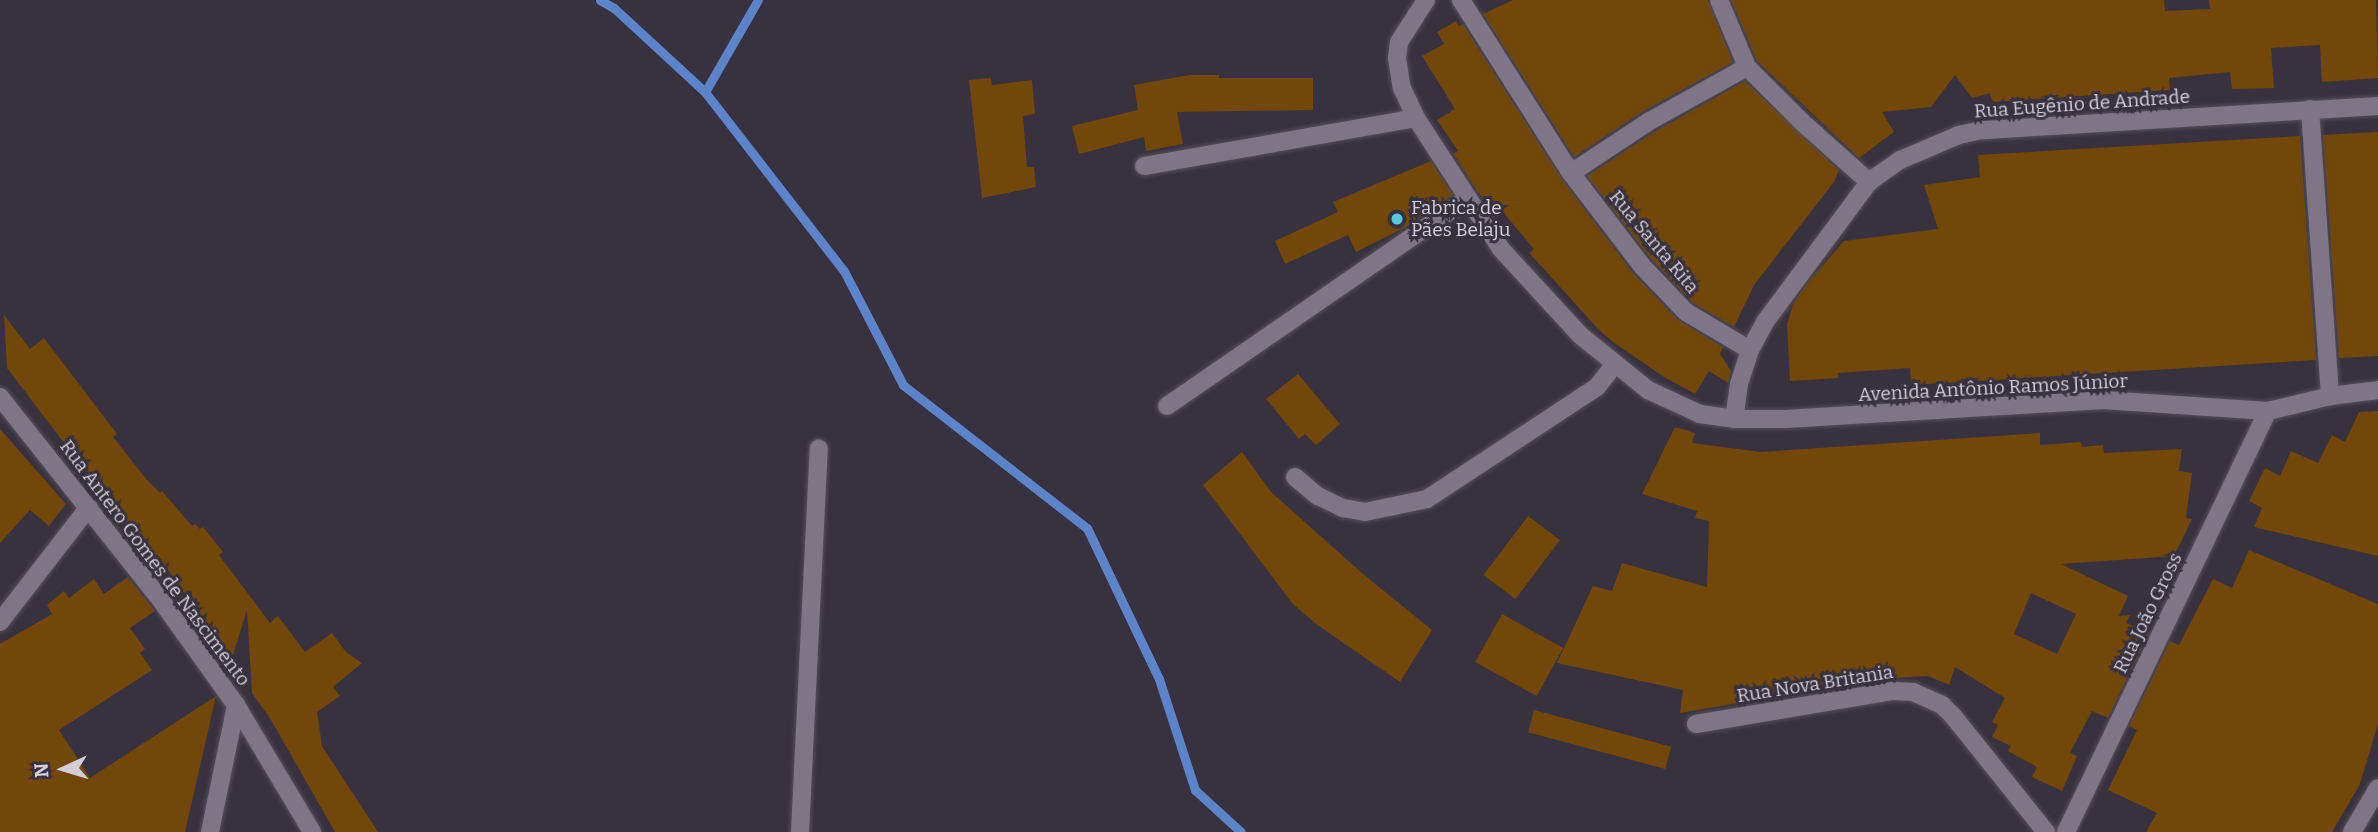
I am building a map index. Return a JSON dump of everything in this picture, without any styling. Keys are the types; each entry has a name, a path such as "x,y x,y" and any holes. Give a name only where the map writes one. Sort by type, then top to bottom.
{"street":[{"name":"Avenida Antônio Ramos Júnior","path":"1426,0 1399,42 1397,58 1402,88 1416,118 1467,199 1524,276 1580,335 1614,365 1648,390 1675,404 1713,417 1734,419 2103,400 2267,411 2330,396 2378,390"},
{"name":"Rua Santa Rita","path":"1461,0 1571,173 1642,266 1686,312 1750,350"},
{"path":"1719,0 1747,67 1803,123 1869,182"},
{"path":"1571,173 1648,122 1747,67"},
{"name":"Rua Eugênio de Andrade","path":"1734,419 1739,384 1750,350 1765,322 1869,182 1900,160 1931,146 1982,130 2378,106"},
{"path":"2310,110 2330,396"},
{"path":"1144,166 1416,118"},
{"path":"1167,406 1467,199"},
{"path":"1295,477 1318,496 1343,508 1365,512 1427,499 1597,387 1614,365"},
{"name":"Rua Antero Gomes de Nascimento","path":"0,397 163,603 236,705 312,832"},
{"name":"Rua João Gross","path":"2066,832 2267,411"},
{"path":"800,832 819,448"},
{"path":"0,622 89,507"},
{"name":"Rua Nova Britania","path":"1696,724 1893,691 1913,692 1941,705 1953,716 2046,832"},
{"path":"210,832 236,705"},
{"path":"2352,832 2378,789"}],"building":[{"path":"1513,0 1708,0 1733,62 1642,112 1574,157 1483,14"},
{"path":"1731,0 2164,0 2165,11 2210,9 2209,0 2376,0 2378,78 2322,82 2320,45 2271,48 2274,88 2232,89 2230,72 2169,78 2170,90 1992,102 1990,93 1972,98 1955,75 1931,107 1882,112 1894,132 1859,158 1757,61"},
{"path":"1456,21 1459,26 1463,24 1562,179 1633,273 1678,320 1723,347 1720,354 1731,371 1728,383 1709,371 1695,394 1664,377 1613,342 1529,253 1534,249 1491,198 1486,201 1477,191 1453,153 1458,151 1437,120 1455,109 1422,56 1444,44 1437,32"},
{"path":"1189,75 1219,75 1219,78 1313,78 1313,110 1177,112 1183,144 1146,151 1144,137 1079,154 1072,126 1138,110 1134,85"},
{"path":"991,78 992,85 1032,80 1035,114 1023,116 1027,167 1034,167 1036,187 982,198 969,80"},
{"path":"1745,81 1839,170 1834,182 1754,285 1734,327 1693,303 1651,259 1587,176 1654,132"},
{"path":"2378,132 2378,356 2339,358 2323,135"},
{"path":"2300,136 2316,360 1911,385 1910,368 1838,373 1838,378 1790,381 1787,324 1794,302 1809,281 1844,241 1938,229 1924,185 1980,177 1978,155"},
{"path":"1431,161 1453,195 1406,227 1356,252 1348,235 1285,264 1275,241 1338,212 1333,202"},
{"path":"4,315 30,349 44,338 117,434 113,437 147,480 160,493 162,491 192,526 195,524 200,529 203,527 223,552 219,555 270,623 278,616 305,652 332,633 346,652 362,663 333,687 340,696 317,712 322,746 378,832 335,832 271,720 252,693 247,610 231,661 157,554 151,557 7,368"},
{"path":"1298,374 1340,424 1316,445 1305,434 1299,439 1266,399"},
{"path":"2378,411 2378,556 2254,527 2262,508 2249,501 2265,468 2280,476 2291,451 2318,463 2332,435 2345,442 2359,412"},
{"path":"1675,427 1695,433 1692,443 1761,452 2040,433 2040,445 2081,442 2082,447 2103,445 2104,453 2182,449 2179,471 2192,473 2186,518 2192,519 2174,556 2061,564 2128,596 2119,616 2130,615 2126,623 2149,632 2108,718 2092,711 2070,753 2077,756 2062,791 2032,777 2037,767 2008,751 2011,746 1992,737 1998,725 1992,722 2005,698 1955,667 1949,685 1928,676 1874,679 1680,713 1683,690 1557,663 1593,586 1612,591 1622,563 1707,587 1709,521 1695,518 1697,511 1642,494","holes":["2031,593 2076,614 2057,654 2014,634"]},
{"path":"0,429 66,504 49,526 30,510 0,543"},
{"path":"1242,452 1271,492 1363,574 1432,630 1400,682 1316,624 1292,603 1203,485"},
{"path":"1528,516 1560,540 1515,599 1483,575"},
{"path":"2249,550 2378,604 2378,724 2360,784 2332,832 2146,832 2157,813 2108,790 2137,730 2129,726 2170,641 2179,645 2213,579 2232,588"},
{"path":"128,577 155,611 130,628 145,649 140,653 152,670 59,730 90,778 216,696 185,832 0,832 0,644 52,614 47,605 64,591 69,598 94,579 104,594"},
{"path":"1502,614 1563,648 1537,696 1475,662"},
{"path":"1534,710 1671,747 1665,769 1528,732"}],"waterway":[{"path":"600,0 614,8 705,92 844,271 903,385 1087,528 1159,679 1195,790 1241,832"},
{"path":"705,92 758,0"}],"place":[{"name":"Fabrica de Pães Belaju","path":"1397,219"}]}
